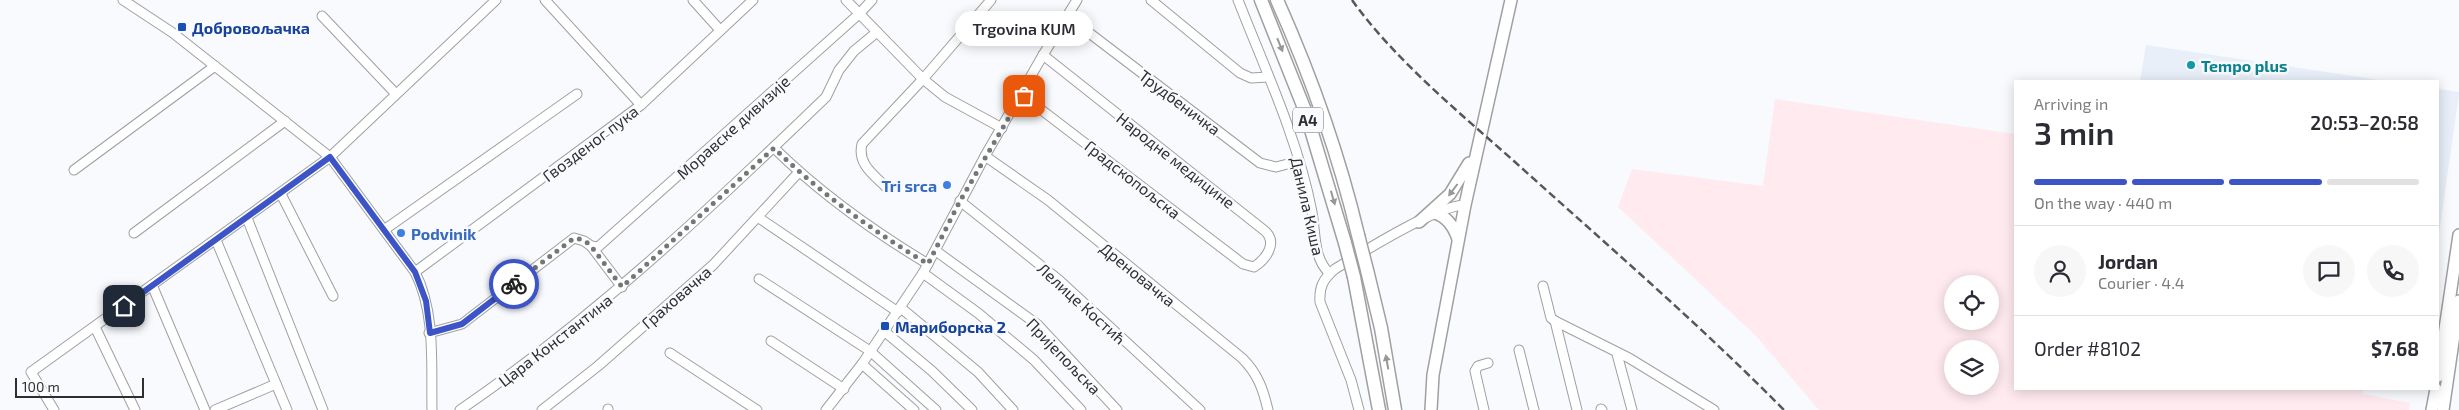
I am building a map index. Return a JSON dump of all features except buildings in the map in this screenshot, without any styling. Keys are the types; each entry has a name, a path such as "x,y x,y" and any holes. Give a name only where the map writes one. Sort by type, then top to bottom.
{"highway":[{"name":"A4","path":"1261,0 1306,113 1345,243 1354,277 1379,410"},
{"name":"A4","path":"1277,0 1322,112 1345,185 1382,336 1395,410"}],"main road":[{"path":"1431,410 1433,375 1464,205 1510,0"},
{"path":"1419,222 1450,194 1476,148"},
{"path":"1435,213 1442,215 1452,224 1458,239"},
{"path":"2439,369 2459,235"},
{"path":"2443,410 2459,301"},
{"path":"2432,410 2436,390"}],"street":[{"path":"123,0 173,33 330,157 415,272 426,301 430,333 432,410"},
{"path":"54,410 31,372 95,328 330,157 496,0"},
{"path":"546,0 641,105"},
{"path":"693,0 720,30"},
{"name":"Гвозденог пука","path":"415,272 641,105 753,0"},
{"path":"846,0 923,79 945,97 1002,128"},
{"name":"Моравске дивизије","path":"591,246 598,247 859,14 872,0"},
{"path":"886,187 864,164 861,149 866,138 923,79 991,0"},
{"path":"829,409 862,364 923,273 985,156 1022,95 1043,55 1078,0"},
{"path":"1151,0 1240,74 1251,78 1268,77"},
{"name":"Данила Киша","path":"1238,0 1299,161 1308,194 1318,255 1329,273 1321,285 1320,302 1351,380 1359,410"},
{"path":"322,16 396,94"},
{"name":"Трудбеничка","path":"1067,16 1260,163 1276,167 1299,161"},
{"name":"Цара Константина","path":"460,410 559,339 622,287 774,148 826,97 839,70 854,52 877,32"},
{"name":"Народне медицине","path":"1043,55 1268,233 1271,244 1266,255 1254,267 1243,264"},
{"path":"74,170 215,66"},
{"path":"384,230 578,94"},
{"name":"Градскопољска","path":"1022,95 1243,264"},
{"path":"134,233 286,121"},
{"path":"774,148 798,172 870,228 928,264"},
{"name":"Дреновачка","path":"985,156 1048,200 1242,358 1255,370 1262,385 1268,410"},
{"name":"Граховачка","path":"542,410 598,366 713,266 759,218 798,172"},
{"path":"281,194 332,296"},
{"name":"Лелице Костић","path":"960,201 1059,280 1200,410"},
{"path":"1329,273 1435,213 1456,205 1464,205"},
{"path":"247,218 323,410"},
{"path":"759,218 899,310 978,372 1013,410"},
{"path":"430,333 462,324 574,238 584,240 591,246 622,287"},
{"path":"216,240 287,410"},
{"name":"Пријепољска","path":"936,251 1038,325 1117,410"},
{"path":"923,273 978,313 1034,360 1082,410"},
{"path":"759,279 870,352 936,410"},
{"path":"152,285 205,410"},
{"path":"1543,286 1551,318 1555,321 1611,348 1617,354 1629,358 1704,407 1714,410"},
{"path":"1555,321 1576,410"},
{"path":"95,328 135,410"},
{"path":"884,331 932,371 972,410"},
{"path":"771,341 844,389"},
{"path":"1519,350 1534,410"},
{"path":"670,353 757,410"},
{"path":"1617,354 1632,410"},
{"path":"862,364 914,410"},
{"path":"1484,410 1475,371 1478,366 1488,364"},
{"path":"215,410 276,384"}],"shaded area":[{"name":"Tempo plus","path":"2146,45 2379,80 2140,80"},
{"path":"2439,89 2459,92 2439,234"},
{"path":"1775,99 2014,134 2014,390 2363,390 2363,394 2410,403 2409,410 1819,410 1755,335 1618,207 1632,169 1763,186"}],"railway":[{"path":"1352,0 1388,43 1429,85 1685,315 1784,410"}],"way so far":[{"path":"514,284 574,238 579,238 591,246 622,287 774,148 798,172 870,228 928,264 985,156 1022,95 1024,96"}],"place":[{"name":"Добровољачка","path":"182,27"},
{"name":"Tempo plus","path":"2191,65"},
{"name":"Trgovina KUM","path":"1024,96"},
{"name":"Tri srca","path":"947,185"},
{"name":"Podvinik","path":"401,233"},
{"name":"Мариборска 2","path":"885,326"}],"route":[{"path":"124,306 330,157 415,272 422,286 426,301 430,333 462,324 514,284"}]}
